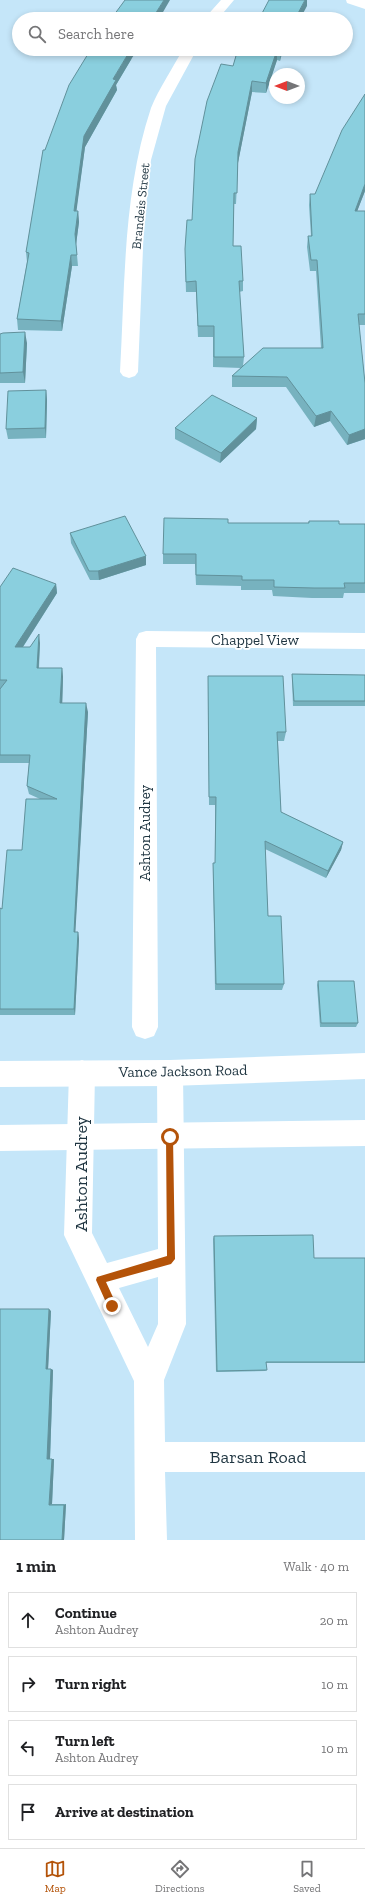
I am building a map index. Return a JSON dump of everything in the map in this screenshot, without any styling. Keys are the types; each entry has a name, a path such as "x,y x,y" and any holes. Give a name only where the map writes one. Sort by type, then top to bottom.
{"street":[{"path":"217,12 228,0"},
{"path":"352,0 365,5"},
{"name":"Brandeis Street","path":"129,372 136,224 144,160 160,106 186,56"},
{"name":"Chappel View","path":"146,639 365,641"},
{"name":"Ashton Audrey","path":"145,1027 146,639"},
{"name":"Vance Jackson Road","path":"0,1074 170,1073 365,1066"},
{"name":"Ashton Audrey","path":"82,1073 78,1235 149,1380"},
{"name":"Ashton Audrey","path":"151,1540 149,1380 172,1324 170,1073"},
{"path":"0,1138 170,1137 365,1133"},
{"path":"100,1280 171,1259"},
{"name":"Barsan Road","path":"151,1457 365,1457"}],"building":[{"path":"125,0 164,0 156,12 116,12"},
{"path":"269,0 305,0 299,12 263,12"},
{"path":"87,56 127,56 113,79 116,80 84,136 74,211 78,211 75,234 77,255 71,255 61,321 17,319 29,253 26,252 43,150 45,150 69,85"},
{"path":"236,56 275,56 271,68 269,68 266,83 252,81 238,152 237,193 234,193 233,246 241,246 243,281 239,281 244,357 214,357 214,326 198,326 196,281 186,282 185,249 187,220 192,220 195,159 207,101 221,64 233,66"},
{"path":"365,94 365,184 355,211 365,211 365,314 358,314 365,383 365,429 349,435 331,411 316,416 287,377 232,376 263,348 323,348 317,260 311,260 308,236 312,236 310,194 315,194 342,130"},
{"path":"25,332 23,372 0,373 0,334"},
{"path":"46,390 45,428 6,429 8,391"},
{"path":"212,395 257,418 221,453 175,428"},
{"path":"125,516 146,556 98,571 89,571 70,533"},
{"path":"164,518 228,519 228,523 309,523 309,521 339,521 339,524 365,524 365,583 344,583 345,588 274,587 274,580 242,580 242,576 196,575 196,554 163,554"},
{"path":"13,568 56,584 15,647 30,647 39,634 37,668 62,668 60,703 86,703 74,932 78,932 74,1009 0,1009 0,908 2,909 7,850 22,850 26,799 57,799 27,786 30,755 0,755 0,689 7,680 0,680 0,587"},
{"path":"292,674 365,675 365,701 294,701"},
{"path":"208,676 283,676 286,732 277,732 281,812 343,842 328,871 265,841 268,916 281,916 284,984 216,984 213,863 215,863 216,797 209,797"},
{"path":"318,981 354,981 358,1023 321,1023"},
{"path":"313,1235 314,1258 365,1258 365,1362 266,1362 267,1370 217,1371 214,1236"},
{"path":"0,1309 49,1309 46,1369 51,1369 47,1459 52,1459 49,1505 64,1505 62,1540 0,1540"}],"route":[{"path":"112,1306 100,1280 171,1259 170,1137"}]}
